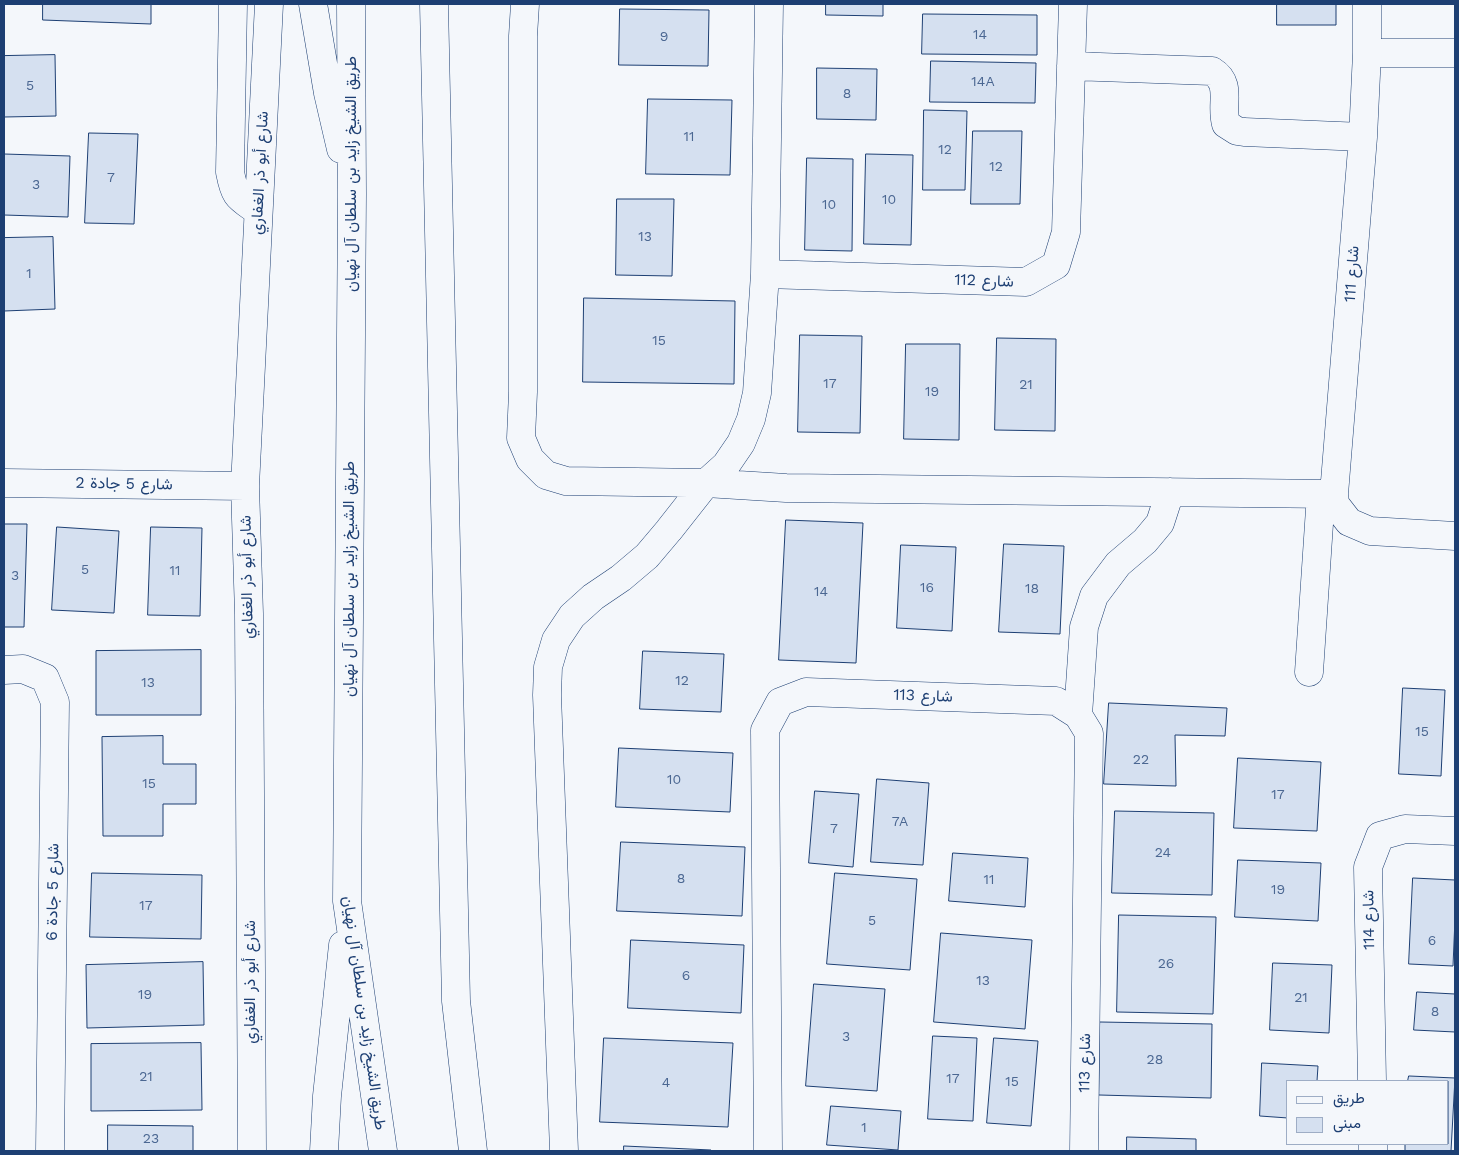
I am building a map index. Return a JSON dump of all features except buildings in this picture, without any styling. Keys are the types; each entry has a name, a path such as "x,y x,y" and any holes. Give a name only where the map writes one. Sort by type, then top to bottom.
{"main road":[{"path":"233,4 230,172 233,188 238,196 258,211"},
{"name":"شارع أبو ذر الغفاري","path":"252,1151 249,614 245,486 268,4"},
{"path":"313,4 328,93 352,194"},
{"name":"طريق الشيخ زايد بن سلطان آل نهيان","path":"351,4 352,194 347,901 383,1151"},
{"path":"434,4 456,1001 473,1151"},
{"path":"436,72 446,4"},
{"path":"525,4 523,36 523,392 521,438 530,459 546,475 566,481 706,483 786,488 1328,494 1349,522 1370,531 1455,536"},
{"path":"564,1151 546,695 548,667 556,640 572,616 593,597 621,578 647,556 706,483 726,465 741,443 751,419 757,393 765,274 769,4"},
{"name":"شارع 112","path":"765,274 1026,282 1056,264 1066,232 1073,4"},
{"name":"شارع 111","path":"1309,672 1363,137 1367,4"},
{"path":"1366,52 1455,53"},
{"path":"1071,66 1212,71 1222,79 1225,85 1226,124 1237,131 1363,137"},
{"name":"شارع 5 جادة 2","path":"4,483 245,486"},
{"path":"1078,715 1084,627 1094,596 1118,564 1144,541 1160,523 1170,492"},
{"name":"شارع 5 جادة 6","path":"4,670 23,669 45,678 55,702 50,1151"},
{"name":"شارع 113","path":"768,1151 765,730 780,702 806,692 1056,701 1078,715 1089,733 1084,1151"},
{"name":"شارع 114","path":"1372,1080 1368,867 1380,836 1405,829 1455,831"},
{"path":"324,1151 327,1096 347,901"},
{"path":"456,1001 491,1151"}]}
